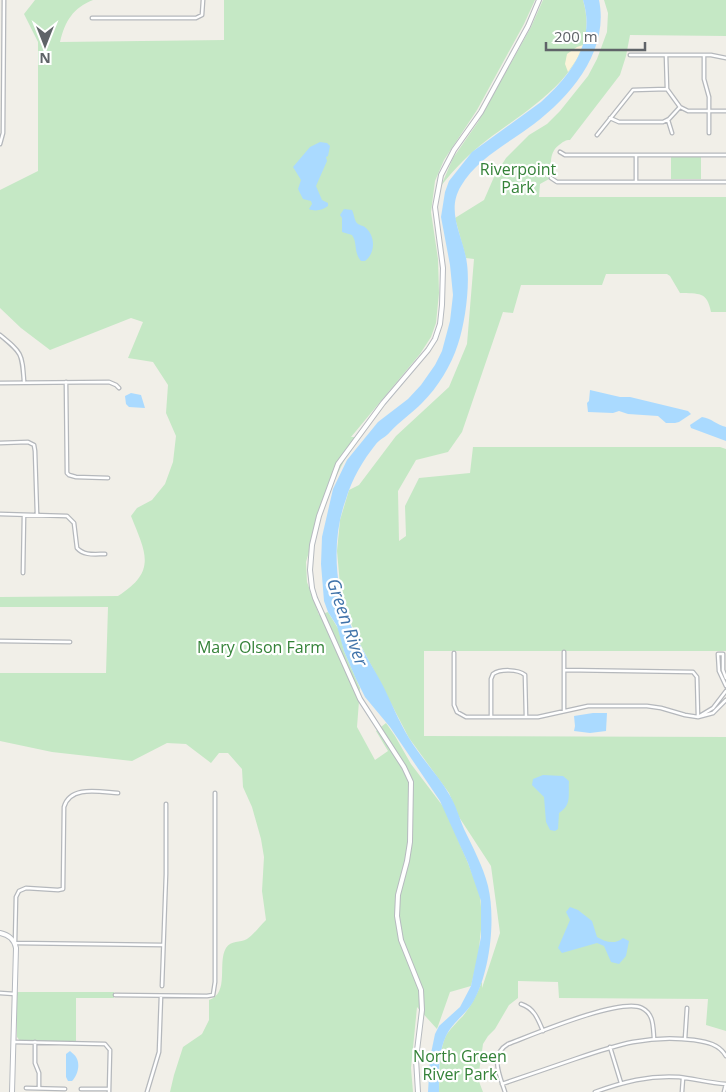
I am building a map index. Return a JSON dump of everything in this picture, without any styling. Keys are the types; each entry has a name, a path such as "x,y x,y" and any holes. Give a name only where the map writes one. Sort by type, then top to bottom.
{"street":[{"path":"0,144 3,133 2,65 4,0"},
{"path":"92,18 193,18 202,15 203,0"},
{"path":"418,1092 416,1059 422,1010 422,990 400,940 397,916 398,896 410,842 411,782 404,767 357,694 315,598 311,581 312,544 319,516 338,464 356,438 435,339 440,324 443,293 442,258 435,212 439,182 454,150 475,122 489,98 528,26 539,0"},
{"path":"630,55 704,55 726,58"},
{"path":"666,55 667,89 680,107 687,111 726,111"},
{"path":"704,55 704,80 709,97 709,133"},
{"path":"597,135 634,90 667,89"},
{"path":"610,118 620,122 663,122 668,120 680,107"},
{"path":"668,120 672,133"},
{"path":"560,152 566,155 726,155"},
{"path":"636,155 636,182"},
{"path":"551,178 557,182 726,182"},
{"path":"0,335 19,351 24,382"},
{"path":"66,382 67,470 69,476 76,478 108,478"},
{"path":"0,383 109,382 119,388"},
{"path":"0,443 28,442 34,445 37,514"},
{"path":"0,514 62,515 70,518 75,527 78,550 87,554 105,554"},
{"path":"24,514 24,573"},
{"path":"0,641 70,642"},
{"path":"454,652 454,705 460,714 466,717 546,716 588,706 648,706 698,717 713,713 726,700"},
{"path":"564,652 564,711"},
{"path":"726,678 723,670 723,654 718,654 719,672 726,686"},
{"path":"564,670 690,671 697,675 698,717"},
{"path":"491,717 491,679 495,672 522,672 526,678 526,717"},
{"path":"698,717 712,709 726,691"},
{"path":"12,1092 16,897 19,891 26,888 62,889 64,807 66,800 70,796 81,792 118,793"},
{"path":"115,995 212,996 214,992 215,793"},
{"path":"162,986 166,804"},
{"path":"0,933 10,936 15,943"},
{"path":"15,943 164,945"},
{"path":"0,993 15,994"},
{"path":"147,1092 159,1052 161,996"},
{"path":"521,1004 534,1012 543,1031"},
{"path":"505,1092 497,1067 497,1056 503,1046 543,1031 607,1010 627,1006 641,1007 649,1013 652,1018 654,1038"},
{"path":"685,1039 687,1008"},
{"path":"502,1084 626,1042 654,1038 685,1039 712,1044 722,1050 726,1056"},
{"path":"13,1042 106,1044 110,1050 109,1091 81,1089"},
{"path":"35,1042 35,1063 39,1073 39,1088"},
{"path":"610,1047 621,1083"},
{"path":"595,1092 621,1083 648,1078 683,1078 726,1084 724,1092"},
{"path":"682,1092 683,1078"},
{"path":"26,1088 65,1089"}],"green space":[{"name":"Mary Olson Farm","path":"35,0 93,0 80,7 71,16 64,28 60,42 224,40 224,0 535,0 477,110 444,160 435,181 431,212 438,259 439,293 436,323 431,337 420,354 351,437 356,437 324,501 306,562 307,582 319,615 328,612 339,630 344,651 360,688 357,727 375,760 388,751 376,731 386,723 411,764 445,809 480,894 482,920 478,958 471,986 450,992 437,1029 417,1007 411,1068 413,1092 170,1092 183,1047 202,1034 209,1020 209,1000 219,991 222,961 226,948 230,944 247,939 266,920 262,891 264,857 252,807 243,787 242,769 228,753 219,753 211,763 186,744 167,743 132,761 52,752 0,741 0,673 106,673 108,607 0,607 0,597 118,596 130,587 139,578 145,561 141,541 131,516 137,508 152,500 165,484 173,462 176,436 166,413 168,385 153,362 128,358 143,322 131,318 50,350 21,328 0,308 0,190 38,171 38,42 24,14"},
{"path":"543,0 583,0 586,24 583,46 573,65 559,83 542,99 474,150 441,186 453,158 478,122 531,27"},
{"path":"604,0 726,0 726,36 630,35 620,75 570,140 564,141 553,152 549,179 540,184 539,197 726,197 726,312 711,312 707,300 701,295 680,293 667,274 606,274 602,285 521,285 513,313 503,312 462,432 448,452 416,460 398,491 399,541 406,536 405,506 419,478 470,473 473,447 720,447 726,449 726,651 424,651 424,736 726,737 726,1031 706,1025 708,999 559,998 558,982 518,981 518,998 509,1005 495,1029 483,1044 478,1079 483,1092 439,1092 440,1062 444,1040 449,1031 469,1008 482,981 482,988 500,933 491,866 459,817 449,793 409,738 357,638 346,611 340,585 337,551 340,520 349,490 359,485 396,436 449,387 467,344 474,259 466,258 455,218 484,200 494,177 506,158 529,135 547,124 560,111 588,76 597,59 607,32 608,13"},
{"path":"671,157 701,157 701,179 671,179"},
{"path":"17,992 114,992 114,998 76,998 76,1042 20,1041 17,1037"}],"sand":[{"path":"583,45 577,59 568,72 565,64 567,54"}],"water":[{"name":"Green River","path":"583,0 599,0 601,20 598,39 592,57 582,74 570,90 542,118 482,161 461,186 455,205 455,215 467,264 468,283 465,316 455,352 439,383 428,397 378,442 367,457 348,492 338,529 338,576 340,592 349,621 405,731 440,780 456,807 488,886 491,930 484,976 473,1002 452,1027 443,1043 439,1064 439,1092 428,1092 430,1058 435,1034 439,1026 460,1007 471,986 481,937 481,901 468,863 440,801 390,727 365,697 356,679 344,651 337,626 328,612 324,601 321,564 322,537 333,489 347,460 378,422 408,399 421,385 442,351 450,321 453,295 450,265 441,217 445,192 449,181 472,152 541,102 571,69 583,44 586,30"},
{"path":"320,142 327,143 330,146 328,156 326,157 327,161 316,186 322,200 328,203 328,206 314,210 309,209 312,204 311,201 303,199 298,189 301,180 293,167 310,147"},
{"path":"344,209 352,210 356,222 364,226 371,236 373,241 372,250 365,261 361,261 356,251 352,235 342,232 342,218 340,215"},
{"path":"590,390 620,397 630,397 688,411 691,414 679,422 666,423 658,416 628,414 619,411 613,413 588,412 587,403"},
{"path":"131,393 141,395 145,408 129,407 126,404 125,396"},
{"path":"702,417 726,427 726,441 691,428 690,425"},
{"path":"607,713 606,731 590,733 574,731 574,716"},
{"path":"543,775 563,776 569,781 568,803 559,813 558,829 555,831 550,830 546,822 544,797 532,785 533,779"},
{"path":"570,907 578,910 592,921 597,937 610,942 616,942 623,938 629,941 626,956 619,964 611,962 604,946 597,943 562,953 558,948 570,920 566,912"},
{"path":"70,1051 76,1057 78,1067 74,1079 68,1081 66,1077 66,1054"}],"park label":[{"name":"Riverpoint Park","path":"518,178"},
{"name":"North Green River Park","path":"460,1065"}]}
